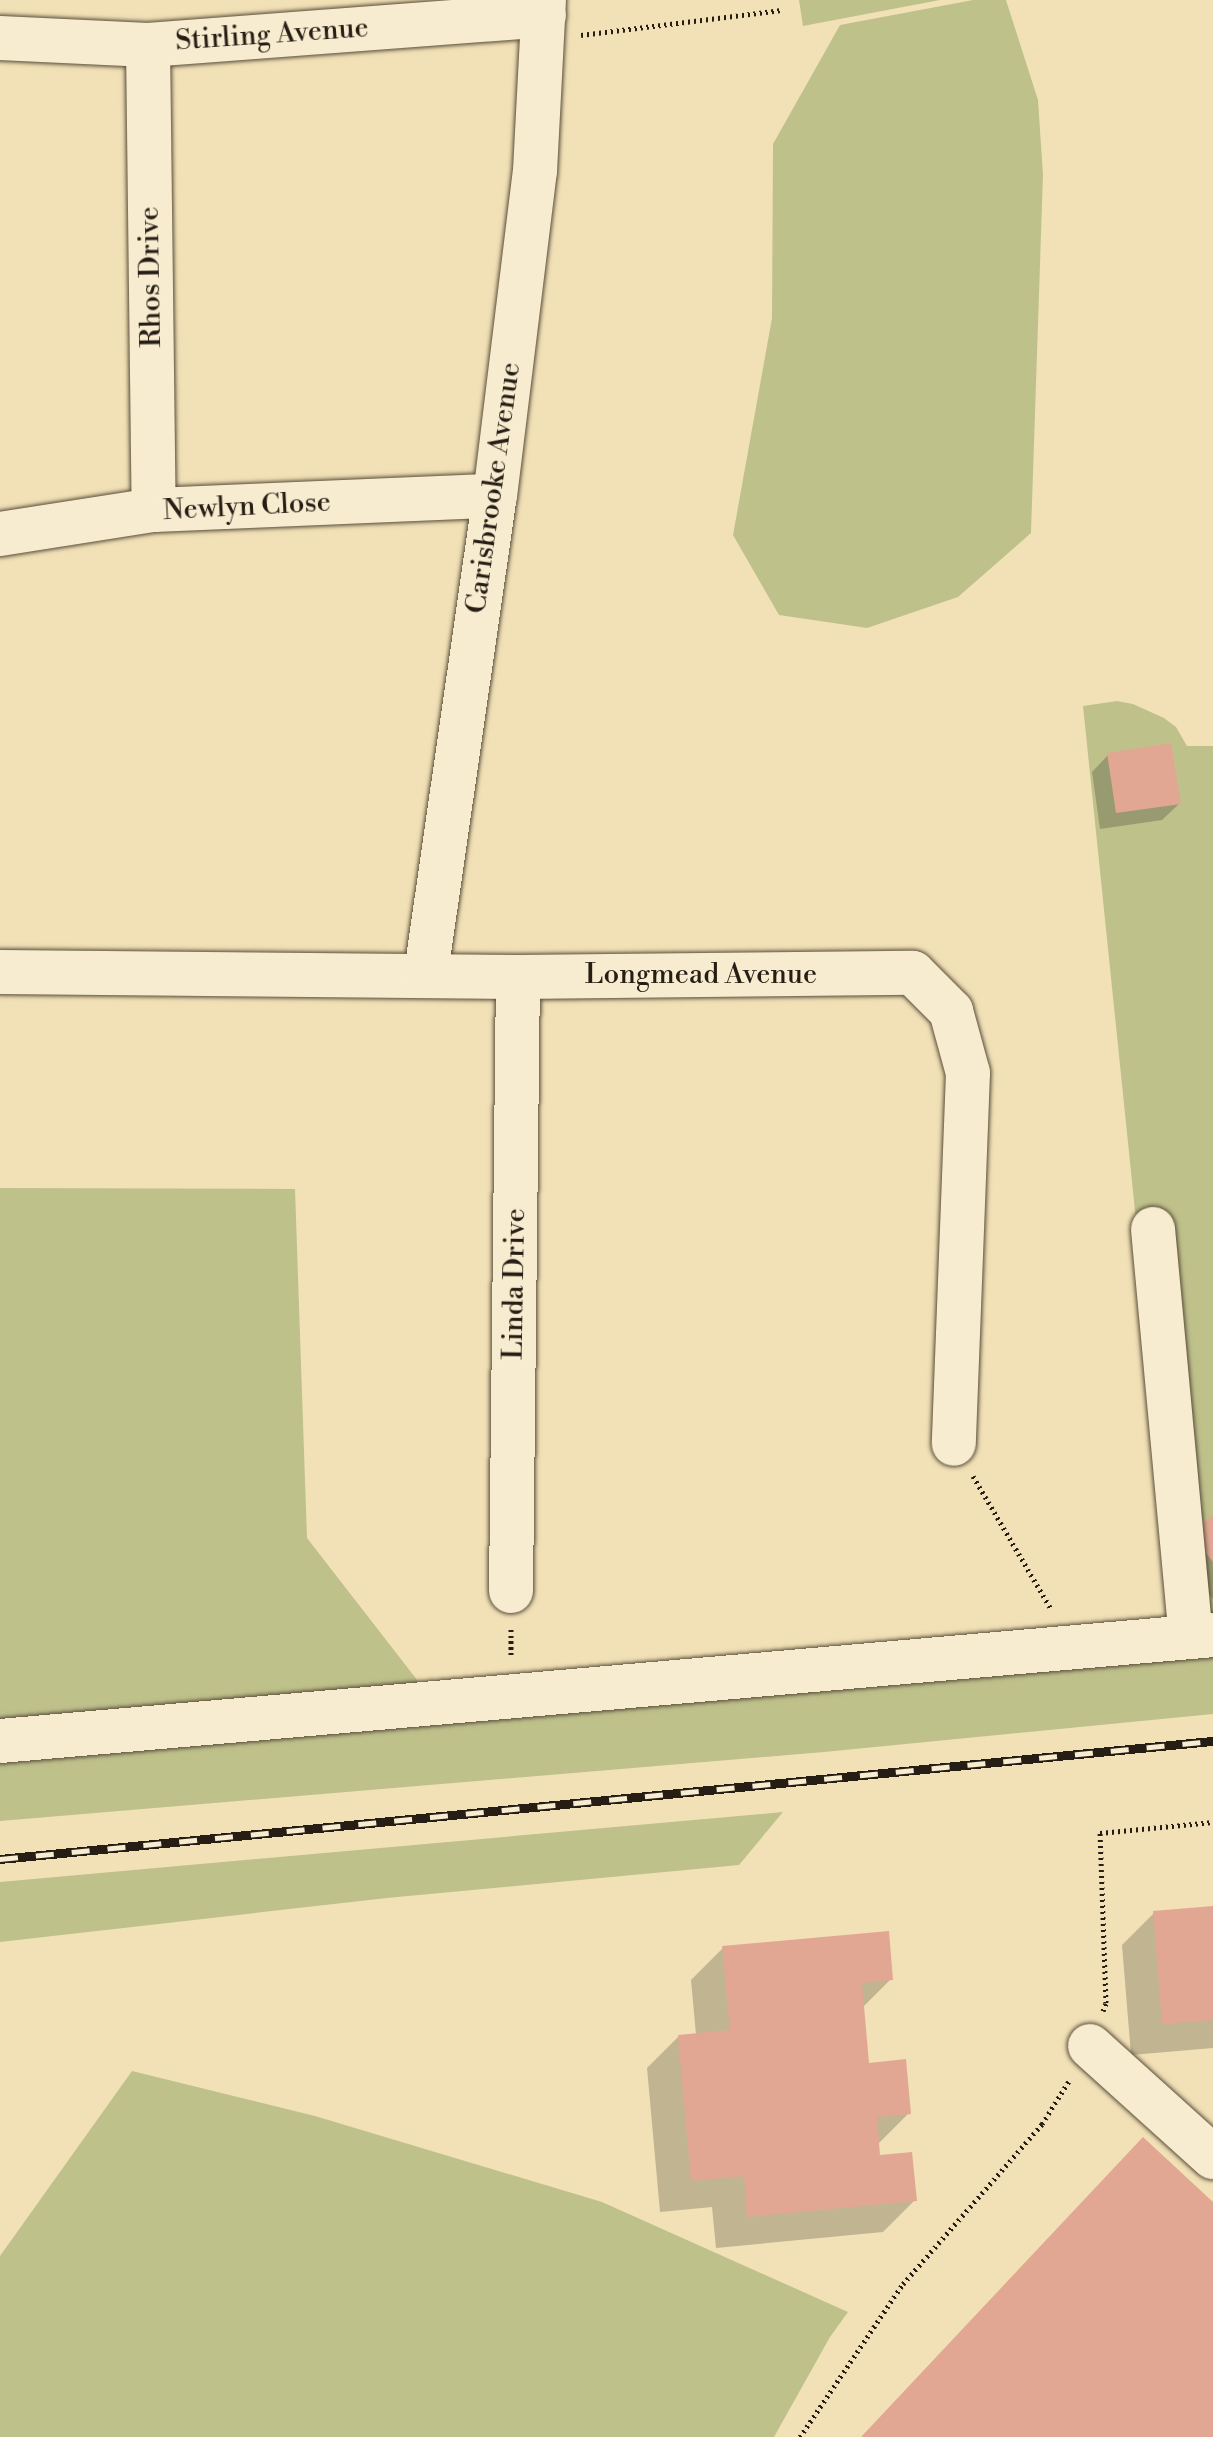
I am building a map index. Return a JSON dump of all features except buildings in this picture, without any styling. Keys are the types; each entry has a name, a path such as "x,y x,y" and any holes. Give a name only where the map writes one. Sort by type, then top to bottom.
{"street":[{"name":"Stirling Avenue","path":"0,38 148,45 544,18"},
{"name":"Carisbrooke Avenue","path":"426,973 495,496 535,171 544,18"},
{"name":"Rhos Drive","path":"148,45 154,510"},
{"name":"Newlyn Close","path":"0,534 154,510 495,496"},
{"name":"Longmead Avenue","path":"0,972 426,973 518,977 913,973 951,1011 968,1073 954,1444"},
{"name":"Linda Drive","path":"511,1591 518,977"},
{"path":"0,1741 1202,1636 1153,1229"},
{"path":"1090,2046 1213,2157"}],"path":[{"path":"544,18 781,10"},
{"path":"954,1444 1074,1648"},
{"path":"511,1591 511,1696"},
{"path":"800,2437 903,2284 1042,2124 1090,2046 1106,2003 1100,1833 1213,1822"}],"green space":[{"path":"799,0 940,0 803,26"},
{"path":"973,0 1006,0 1038,100 1043,175 1031,533 958,597 867,628 779,615 733,535 772,318 773,144 840,25"},
{"path":"1117,701 1133,704 1164,718 1176,727 1187,746 1213,746 1213,1625 1178,1628 1083,706"},
{"path":"0,1188 295,1189 307,1538 435,1703 0,1742"},
{"path":"1213,1650 1213,1714 824,1752 0,1821 0,1754"},
{"path":"783,1812 739,1865 387,1898 0,1942 0,1882"},
{"path":"132,2071 315,2116 602,2202 848,2312 830,2337 774,2437 0,2437 0,2256"}],"railway":[{"path":"0,1859 1213,1741"}]}
